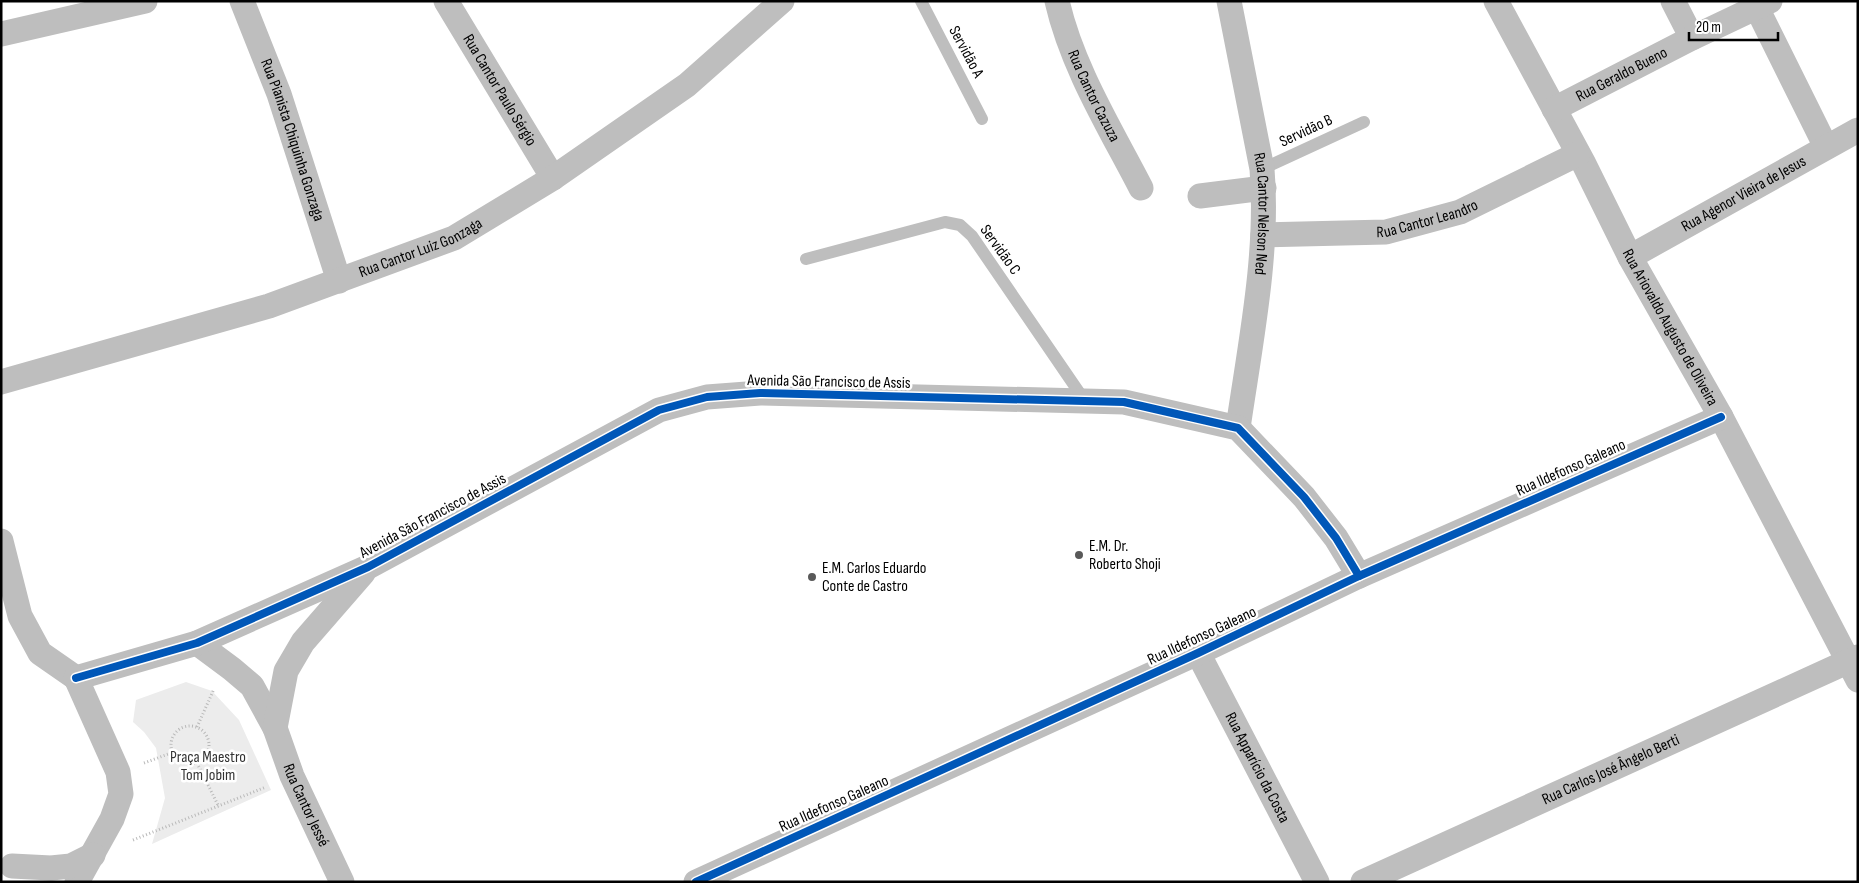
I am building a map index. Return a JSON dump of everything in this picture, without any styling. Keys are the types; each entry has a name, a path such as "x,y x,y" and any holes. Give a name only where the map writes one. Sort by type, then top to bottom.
{"street":[{"path":"1,34 145,1"},
{"name":"Rua Pianista Chiquinha Gonzaga","path":"242,1 279,94 339,281"},
{"name":"Rua Cantor Paulo Sérgio","path":"446,1 553,178"},
{"name":"Rua Cantor Luiz Gonzaga","path":"1,382 269,306 454,238 553,178 687,85 782,1"},
{"name":"Rua Cantor Cazuza","path":"1057,1 1062,23 1083,76 1141,188"},
{"name":"Rua Cantor Nelson Ned","path":"1229,1 1263,179 1263,234 1238,428"},
{"name":"Rua Ariovaldo Augusto de Oliveira","path":"1496,1 1554,108 1630,257 1721,417 1855,666"},
{"path":"1673,1 1692,38"},
{"path":"1764,5 1826,147"},
{"name":"Rua Geraldo Bueno","path":"1554,108 1692,38 1764,5"},
{"name":"Rua Agenor Vieira de Jesus","path":"1630,257 1858,130"},
{"name":"Rua Cantor Leandro","path":"1263,234 1386,232 1460,212 1578,154"},
{"path":"1200,196 1263,179"},
{"name":"Avenida São Francisco de Assis","path":"76,678 197,643 368,567 659,410 707,398 760,393 1124,402 1238,428"},
{"name":"Rua Ildefonso Galeano","path":"696,882 1198,653 1360,576 1721,417"},
{"path":"1238,428 1304,497 1336,538 1360,576"},
{"path":"1,543 20,616 40,653 76,678 118,772 120,794 112,819 77,882"},
{"path":"275,728 286,671 303,642 368,567"},
{"name":"Rua Cantor Jessé","path":"197,643 252,686 275,728 292,776 342,882"},
{"name":"Rua Apparício da Costa","path":"1198,653 1317,882"},
{"name":"Rua Carlos José Ângelo Berti","path":"1363,882 1855,666"},
{"path":"12,866 51,868 71,866 93,855"}],"lane":[{"name":"Servidão A","path":"921,1 982,119"},
{"name":"Servidão B","path":"1263,179 1364,122"},
{"name":"Servidão C","path":"806,259 945,222 960,225 972,236 1085,401"}],"path":[{"path":"197,727 225,664"},
{"path":"182,727 197,727 208,737 208,753 197,763 182,763 172,753 170,745 172,738 176,731 182,727"},
{"path":"197,763 219,806"},
{"path":"93,855 292,776"}],"green space":[{"name":"Praça Maestro Tom Jobim","path":"186,682 212,691 239,720 271,790 152,844 165,798 156,748 144,732 133,722 136,700"}],"cycle path":[{"path":"76,678 197,643 368,567 659,410 707,397 760,393 1124,402 1238,428 1304,497 1336,538 1359,576"},
{"path":"696,882 1198,653 1359,576 1721,417"}],"place":[{"name":"E.M. Dr. Roberto Shoji","path":"1079,555"},
{"name":"E.M. Carlos Eduardo Conte de Castro","path":"812,577"}]}
